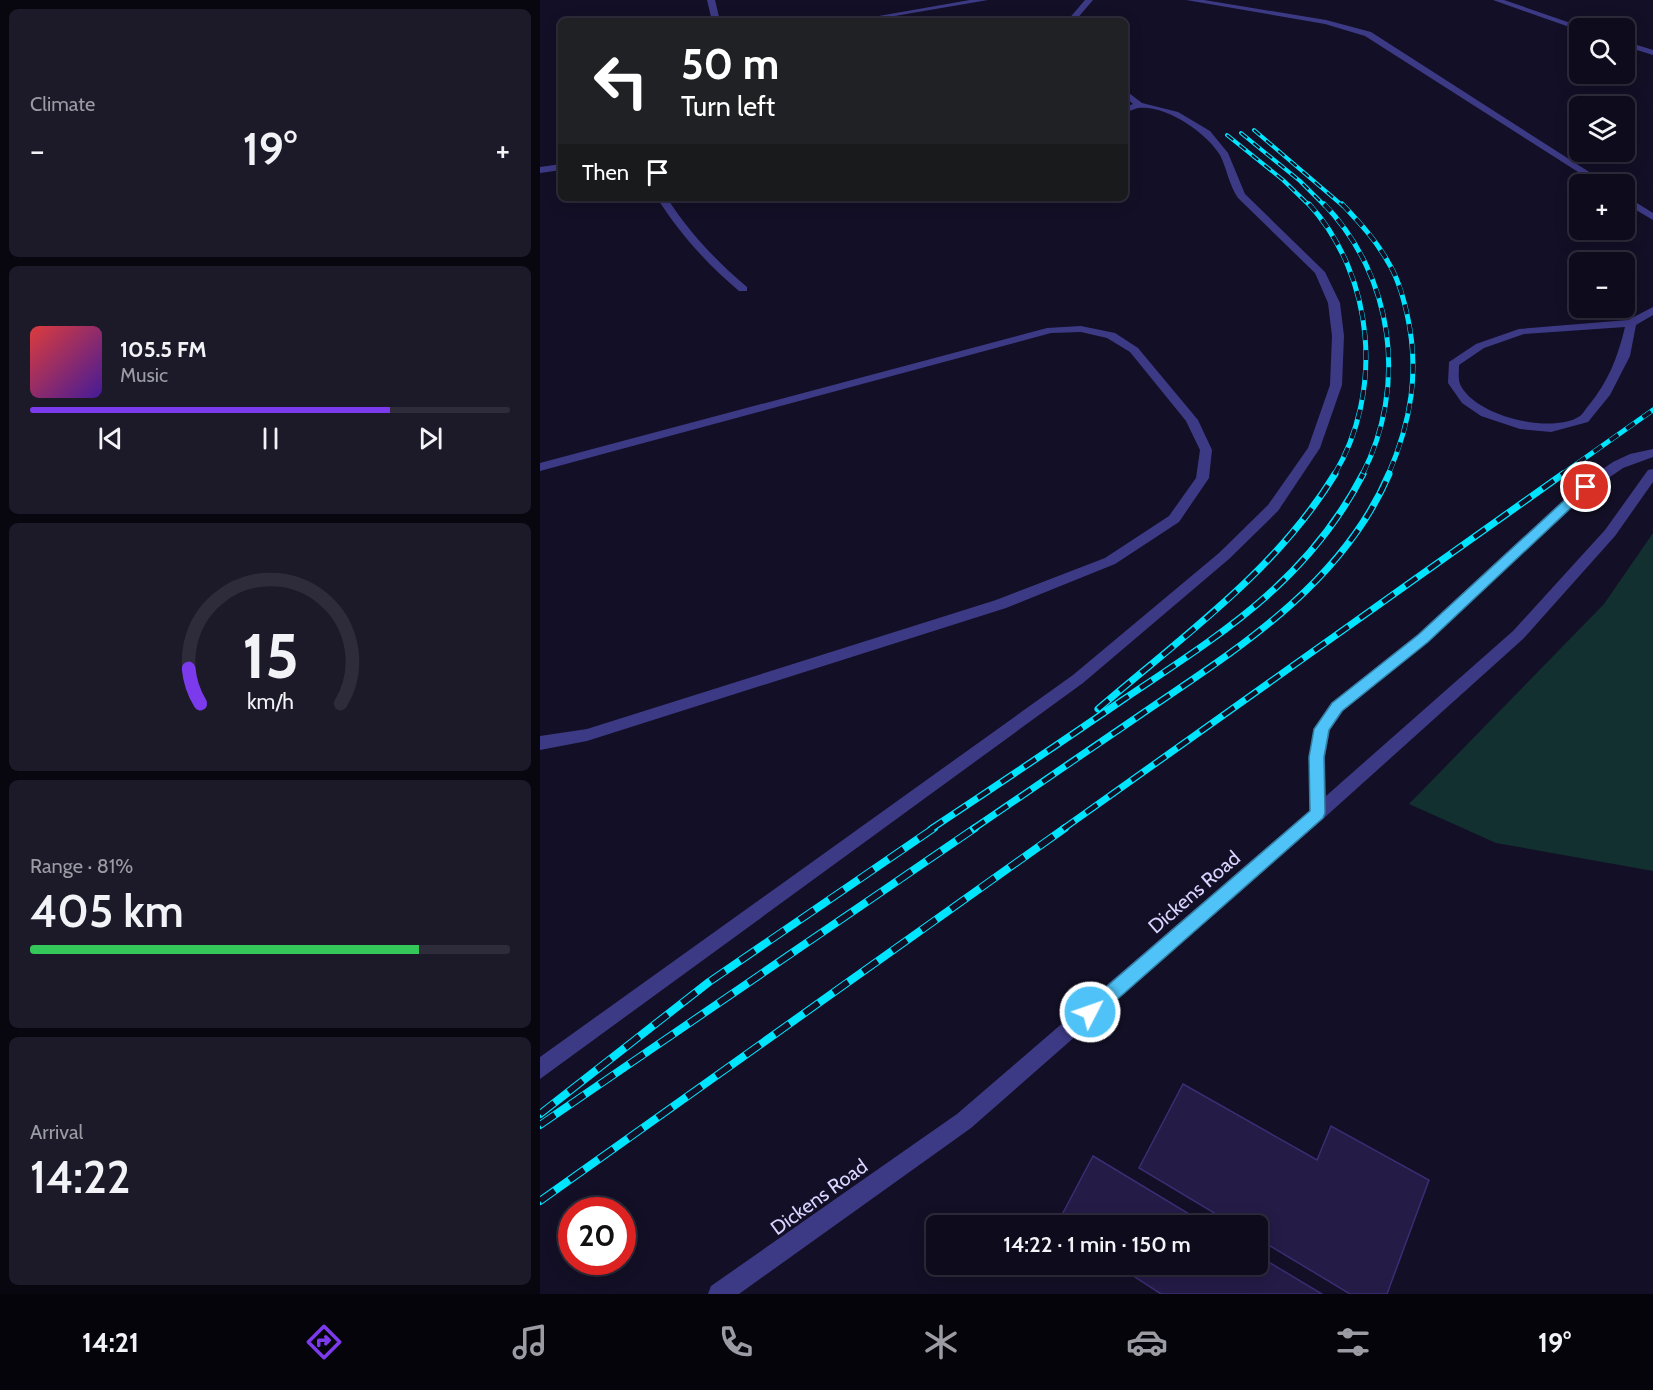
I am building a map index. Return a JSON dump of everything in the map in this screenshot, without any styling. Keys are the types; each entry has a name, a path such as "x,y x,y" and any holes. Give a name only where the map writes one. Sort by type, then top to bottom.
{"lane":[{"path":"711,0 715,18"},
{"path":"877,17 984,0"},
{"path":"1074,18 1089,0"},
{"path":"1190,0 1326,21 1362,32 1587,174"},
{"path":"1497,0 1569,24"},
{"path":"1513,5 1526,0"},
{"path":"1635,47 1653,53"},
{"path":"540,1069 1078,678 1224,556 1273,508 1314,448 1336,385 1338,336 1334,303 1320,272 1241,196 1235,188 1223,153 1211,138 1181,115 1155,106 1132,107"},
{"path":"540,170 558,167"},
{"path":"664,201 679,226 726,275 743,289"},
{"path":"1635,205 1653,217"},
{"path":"1631,323 1624,356 1606,392 1584,419 1551,428 1520,424 1485,413 1466,400 1454,383 1453,364 1480,346 1523,331 1631,323 1653,310"},
{"path":"540,467 1051,330 1081,329 1111,335 1134,350 1192,420 1206,450 1202,478 1174,519 1110,561 990,608 587,735 540,743"},
{"path":"1318,813 1317,757 1322,729 1337,707 1423,638 1586,487 1618,465 1635,457 1653,453"},
{"name":"Dickens Road","path":"719,1294 964,1121 1318,813 1518,635 1610,533 1653,473"}],"green space":[{"path":"1653,533 1653,871 1496,843 1409,804 1604,604"}],"building":[{"path":"1183,1084 1317,1160 1331,1126 1429,1180 1387,1294 1350,1294 1268,1245 1268,1215 1218,1215 1139,1168"},
{"path":"1093,1156 1191,1215 1062,1215"},
{"path":"1268,1262 1322,1294 1161,1294 1132,1275 1268,1275"}],"railway":[{"path":"1254,130 1343,206"},
{"path":"1241,133 1300,181 1325,206"},
{"path":"1227,135 1283,180 1310,206"},
{"path":"1309,204 1331,233 1348,265 1359,300 1365,336 1365,372 1360,408 1350,443 1334,475"},
{"path":"1324,204 1348,233 1366,265 1379,298 1386,334 1389,369 1385,405 1376,441 1362,475"},
{"path":"1342,204 1373,239 1392,268 1402,294 1411,335 1413,376 1408,416 1388,475"},
{"path":"1561,475 1653,410"},
{"path":"1098,709 1195,628 1256,572 1311,509 1335,474"},
{"path":"931,829 1194,652 1259,603 1316,546 1341,512 1363,474"},
{"path":"973,829 1219,661 1287,608 1345,547 1369,513 1389,474"},
{"path":"1063,829 1563,474"},
{"path":"540,1114 709,982 934,828"},
{"path":"540,1125 975,828"},
{"path":"540,1201 1065,828"}],"route":[{"path":"1090,1012 1318,813 1317,757 1322,729 1337,707 1423,638 1586,487"}]}
